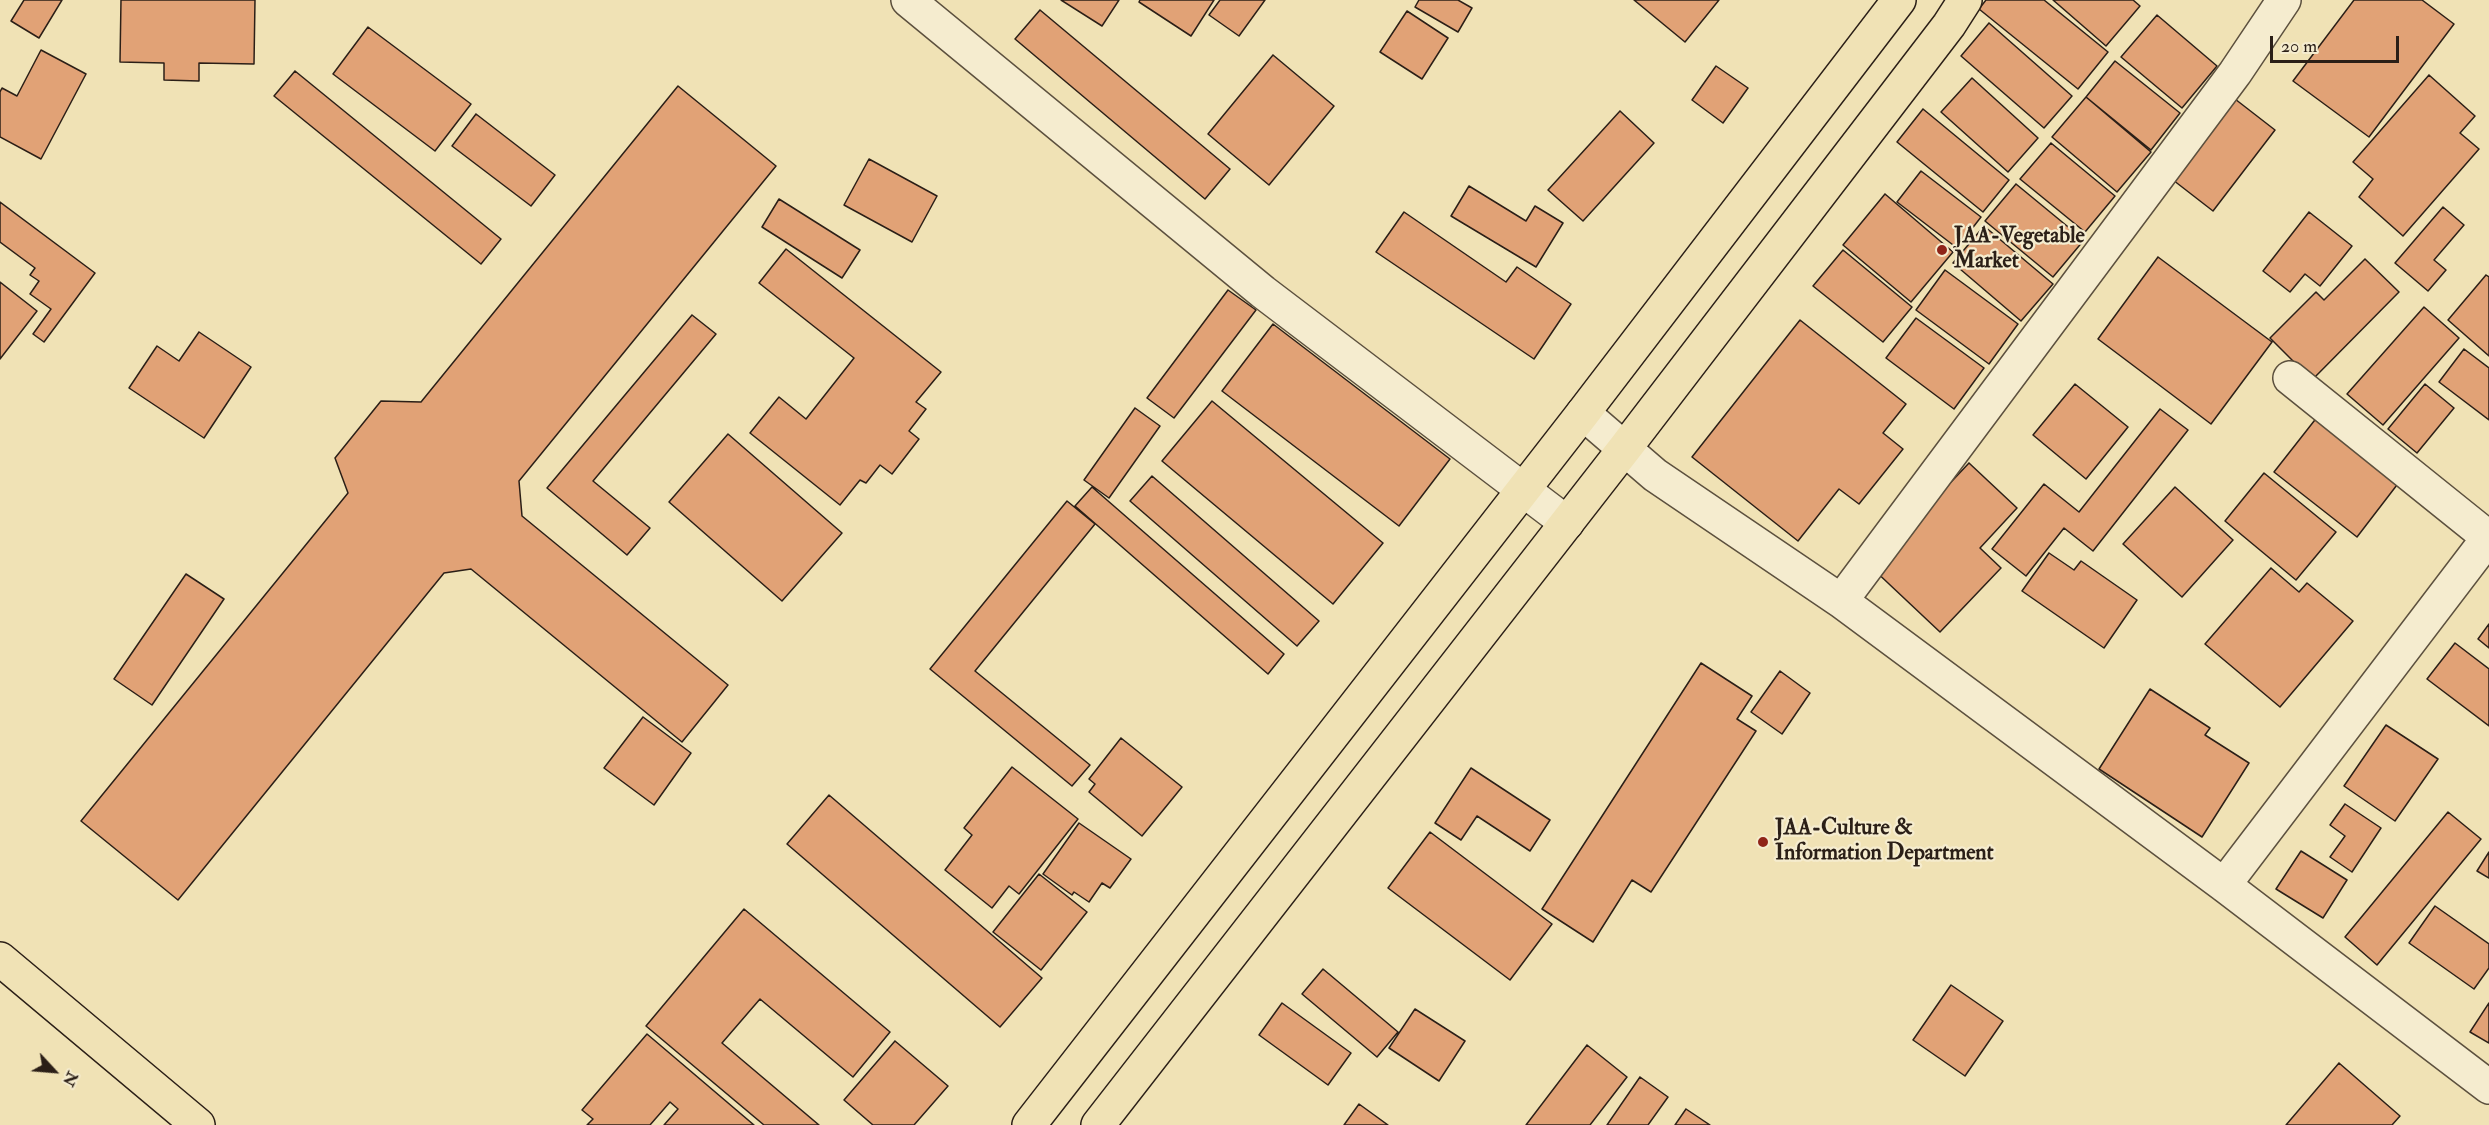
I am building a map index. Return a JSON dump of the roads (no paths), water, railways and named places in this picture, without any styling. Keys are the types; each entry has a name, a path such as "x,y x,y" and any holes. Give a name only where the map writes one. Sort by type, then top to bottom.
{"main road":[{"path":"1029,1125 1524,490 1899,0"},
{"path":"1098,1125 1567,524 1949,25 1965,0"},
{"path":"0,959 198,1125"}],"street":[{"path":"908,0 1257,287 1567,524"},
{"path":"1841,601 2235,73 2284,0"},
{"path":"2224,885 2489,537 2290,378"},
{"path":"1583,413 1655,475 1841,601 2224,885 2489,1087"}],"place":[{"name":"JAA-Vegetable Market","path":"1942,250"},
{"name":"JAA-Culture & Information Department","path":"1763,842"}]}
